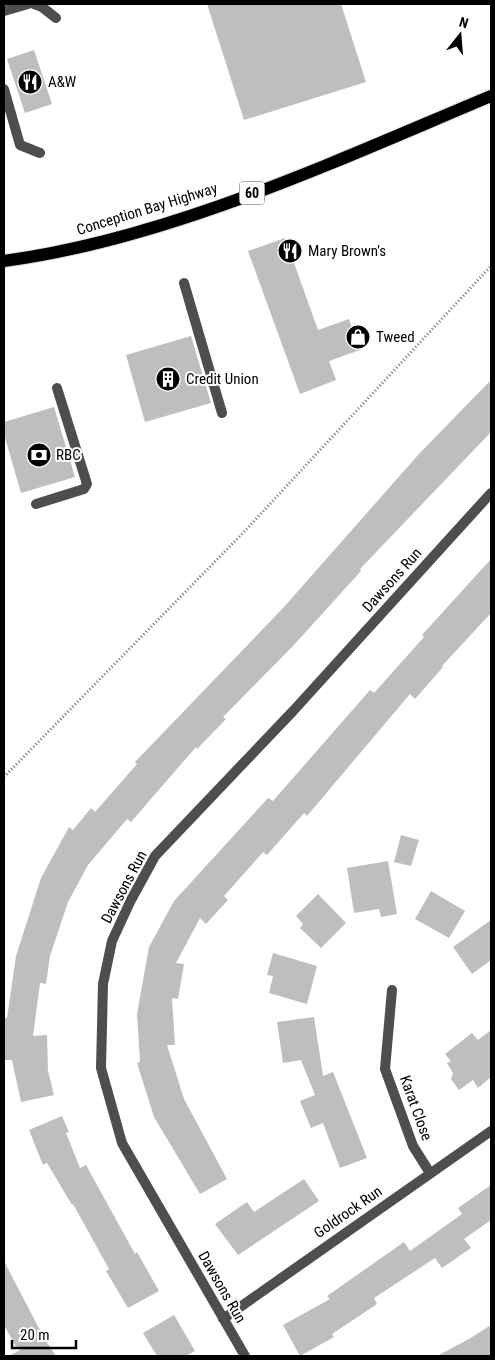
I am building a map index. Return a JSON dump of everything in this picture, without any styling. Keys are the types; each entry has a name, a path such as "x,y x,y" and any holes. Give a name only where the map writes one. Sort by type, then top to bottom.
{"main road":[{"name":"Conception Bay Highway","path":"4,261 41,255 122,235 231,201 344,158 491,96"}],"street":[{"path":"4,11 28,4"},
{"path":"34,4 42,7 56,18"},
{"path":"4,89 20,145 40,153"},
{"path":"184,283 222,413"},
{"path":"36,504 84,489 87,484 57,388"},
{"name":"Dawsons Run","path":"245,1356 122,1143 101,1068 103,984 112,941 130,900 156,856 294,710 491,493"},
{"name":"Karat Close","path":"392,990 386,1069 413,1146 430,1173"},
{"name":"Goldrock Run","path":"223,1319 491,1131"}],"path":[{"path":"4,777 243,533 491,266"}],"building":[{"path":"207,4 341,4 366,82 244,120"},
{"name":"A&W","path":"34,50 52,104 25,113 7,59"},
{"path":"285,238 318,330 349,319 360,350 329,361 336,380 300,394 248,251"},
{"name":"Credit Union","path":"191,336 211,403 145,422 126,355"},
{"path":"491,380 491,432 360,569 361,571 293,646 223,717 226,719 197,749 196,747 131,822 127,819 88,865 68,902 50,956 46,984 40,983 33,1036 47,1035 48,1071 54,1095 21,1102 12,1060 4,1060 4,1018 7,1018 16,956 41,878 69,827 73,830 91,808 95,812 137,764 135,762 284,607 418,455"},
{"name":"RBC","path":"54,407 75,477 21,493 4,434 4,422"},
{"path":"491,559 491,613 442,666 415,699 410,694 307,816 304,813 267,855 263,852 224,896 228,900 206,924 200,918 176,963 184,964 178,999 172,998 175,1045 167,1045 184,1099 227,1179 200,1194 154,1117 137,1063 140,1062 137,1014 149,947 174,901 268,798 273,801 370,690 374,693 424,637 422,635"},
{"path":"401,835 419,840 411,866 394,862"},
{"path":"388,861 397,914 381,917 379,909 354,913 347,868"},
{"path":"431,891 465,911 449,938 415,919"},
{"path":"318,894 346,923 321,948 300,928 303,924 296,916"},
{"path":"491,920 491,960 472,974 453,947"},
{"path":"273,953 317,966 307,1004 269,993 273,976 267,975"},
{"path":"314,1017 323,1076 333,1072 367,1158 340,1168 323,1123 311,1128 300,1101 315,1095 301,1060 283,1063 277,1022"},
{"path":"491,1030 491,1077 478,1088 473,1080 459,1090 451,1079 453,1073 447,1063 451,1061 445,1054 472,1033 478,1040"},
{"path":"62,1116 69,1132 66,1133 80,1168 86,1165 135,1254 137,1252 159,1291 128,1308 106,1271 109,1269 73,1204 47,1163 43,1165 29,1130"},
{"path":"304,1179 319,1201 238,1255 215,1224 247,1202 254,1212"},
{"path":"491,1185 491,1220 464,1239 471,1248 442,1268 435,1258 374,1298 377,1304 332,1334 334,1337 300,1356 283,1325 330,1299 327,1296 404,1242 410,1251 462,1214 458,1208"},
{"path":"4,1261 44,1338 56,1356 9,1356 20,1350 18,1346 16,1347 4,1325"},
{"path":"174,1315 195,1351 186,1356 157,1356 143,1333"},
{"path":"491,1325 491,1356 437,1356 469,1339"}],"place":[{"name":"A&W","path":"30,82"},
{"name":"Mary Brown's","path":"290,251"},
{"name":"Tweed","path":"358,337"},
{"name":"Credit Union","path":"168,379"},
{"name":"RBC","path":"39,455"}]}
